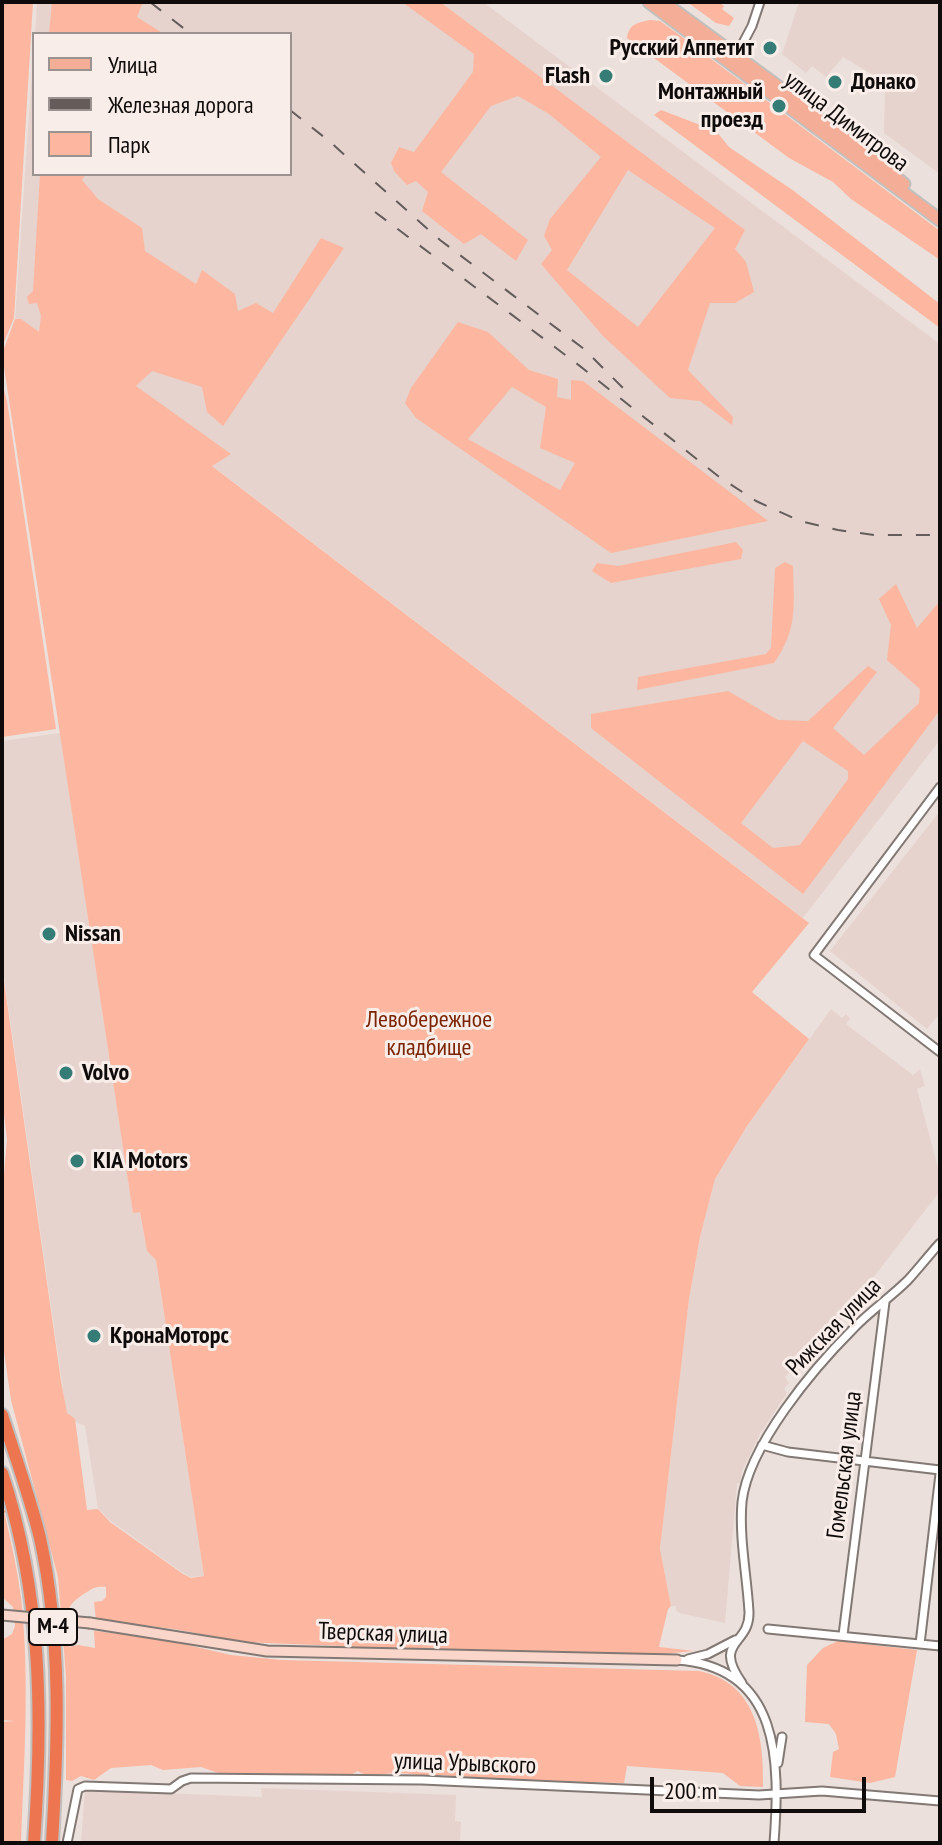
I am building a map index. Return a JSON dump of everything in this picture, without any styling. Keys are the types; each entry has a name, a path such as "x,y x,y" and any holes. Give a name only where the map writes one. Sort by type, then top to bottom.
{"highway":[{"name":"М-4","path":"2,1415 37,1527 50,1600 56,1710 52,1843"},
{"name":"М-4","path":"2,1473 24,1549 35,1627 39,1757 34,1843"}],"main road":[{"name":"улица Димитрова","path":"649,2 799,102 940,211"},
{"name":"улица Димитрова","path":"663,2 940,220"}],"street":[{"path":"733,60 752,26 760,2"},
{"path":"940,787 814,955 940,1052"},
{"name":"Рижская улица","path":"742,1683 729,1657 749,1617 742,1504 750,1470 785,1410 817,1369 853,1329 908,1280 940,1243"},
{"name":"Гомельская улица","path":"843,1635 886,1299"},
{"path":"762,1445 788,1452 940,1472 920,1644"},
{"name":"Тверская улица","path":"2,1615 90,1623 239,1648 280,1651 677,1660"},
{"path":"768,1629 940,1646"},
{"path":"677,1660 708,1654 737,1639"},
{"path":"677,1660 713,1665 742,1683 756,1699 771,1736 776,1778 774,1843"},
{"path":"776,1778 782,1737"},
{"name":"улица Урывского","path":"67,1843 78,1789 85,1786 171,1789 191,1778 355,1778 776,1795"},
{"path":"776,1795 822,1791 940,1801"}],"shaded area":[{"path":"37,2 483,2 940,344 940,740 803,918 39,333 15,319 32,71 32,176 292,176 292,32 35,32"},
{"path":"799,2 940,2 940,174 884,133 885,82 843,57 826,77 812,66 806,73 782,54"},
{"path":"60,733 133,1212 140,1212 147,1251 156,1260 204,1576 191,1577 183,1573 108,1519 98,1508 85,1426 67,1418 2,963 2,741"},
{"path":"940,811 940,1013 927,1029 830,951"},
{"path":"831,1009 842,1018 846,1014 850,1018 846,1024 913,1075 920,1069 925,1086 917,1089 940,1175 940,1191 810,1360 805,1357 785,1377 789,1383 784,1389 787,1393 760,1434 742,1471 740,1483 737,1483 725,1623 679,1613 676,1606 671,1606 660,1549 689,1299 715,1179 747,1126"},
{"path":"261,1788 456,1795 455,1821 461,1822 460,1841 81,1843 85,1790 262,1797"}],"green space":[{"path":"2,2 33,2 14,318 2,347"},
{"path":"52,2 143,2 137,17 161,32 49,32"},
{"path":"402,2 440,2 745,230 735,249 746,262 754,292 735,303 710,303 688,370 733,417 732,425 700,401 670,398 603,336 541,264 552,250 544,236 550,219 601,157 549,114 518,96 491,106 441,172 528,240 516,261 481,234 464,244 422,211 428,192 416,181 407,185 394,171 391,163 399,147 414,152 473,72 474,54","holes":["628,170 715,228 638,327 567,270"]},
{"path":"687,2 719,2 724,6 722,9 734,18 729,26 716,23"},
{"path":"650,20 660,21 678,34 940,231 940,260 851,199 833,182 789,158 627,38 632,27"},
{"path":"661,110 716,131 729,147 794,191 940,304 940,328 654,115"},
{"name":"Левобережное кладбище","path":"40,176 85,176 82,180 98,199 142,228 145,251 196,284 202,270 235,294 238,311 256,303 273,313 321,238 344,248 223,426 207,412 202,387 152,371 136,386 231,454 212,466 809,923 752,992 809,1039 747,1126 715,1179 689,1299 660,1549 671,1606 659,1647 694,1651 650,1655 343,1650 343,1646 241,1642 174,1629 96,1620 94,1602 106,1597 106,1587 92,1589 69,1607 66,1619 69,1647 95,1648 94,1631 157,1638 231,1655 281,1660 699,1671 718,1677 734,1687 745,1700 753,1715 762,1750 763,1787 740,1786 723,1773 627,1766 624,1783 442,1775 438,1778 402,1773 372,1775 358,1771 352,1774 224,1775 201,1767 163,1770 151,1765 111,1768 94,1780 81,1776 72,1781 66,1780 66,1676 58,1577 11,1400 2,1338 2,1199 7,1139 2,1097 2,967 61,1381 67,1413 75,1419 87,1510 98,1509 110,1522 183,1574 191,1578 204,1576 156,1260 147,1251 140,1212 133,1213 2,354 15,319 21,319 39,332 41,316 37,303 29,304 27,297 33,291"},
{"path":"458,322 488,332 529,370 558,379 557,397 571,400 571,380 583,381 768,521 611,553 416,418 405,403 411,388","holes":["512,387 546,407 540,448 575,463 560,490 468,439"]},
{"path":"2,383 56,729 2,737"},
{"path":"736,542 743,550 741,559 611,583 592,571 597,563 618,566"},
{"path":"785,562 793,566 793,617 787,639 774,663 637,690 638,677 766,654 771,648 775,568"},
{"path":"896,584 917,628 940,601 940,710 803,894 591,728 591,714 728,691 778,720 808,721 868,666 877,672 833,728 864,755 919,703 920,689 887,660 891,625 879,599","holes":["803,741 848,771 848,779 800,845 773,848 741,823"]},
{"path":"2,1502 17,1574 24,1629 26,1720 21,1843 2,1843 2,1722 15,1721 2,1720 2,1640 12,1634 15,1626 13,1607 2,1597"},
{"path":"838,1641 917,1650 895,1777 870,1783 830,1777 833,1752 839,1749 836,1734 829,1724 805,1722 807,1665 823,1648"}],"waterway":[{"path":"2,1512 7,1511"}],"railway":[{"path":"150,2 188,32"},
{"path":"292,112 440,240 584,349 629,394"},
{"path":"375,212 576,363 718,476 756,501 800,521 838,530 874,535 940,535"}],"place":[{"name":"Русский Аппетит","path":"770,48"},
{"name":"Flash","path":"606,76"},
{"name":"Донако","path":"835,82"},
{"name":"Монтажный проезд","path":"779,106"},
{"name":"Nissan","path":"49,934"},
{"name":"Volvo","path":"66,1073"},
{"name":"KIA Motors","path":"77,1161"},
{"name":"КронаМоторс","path":"94,1336"}]}
